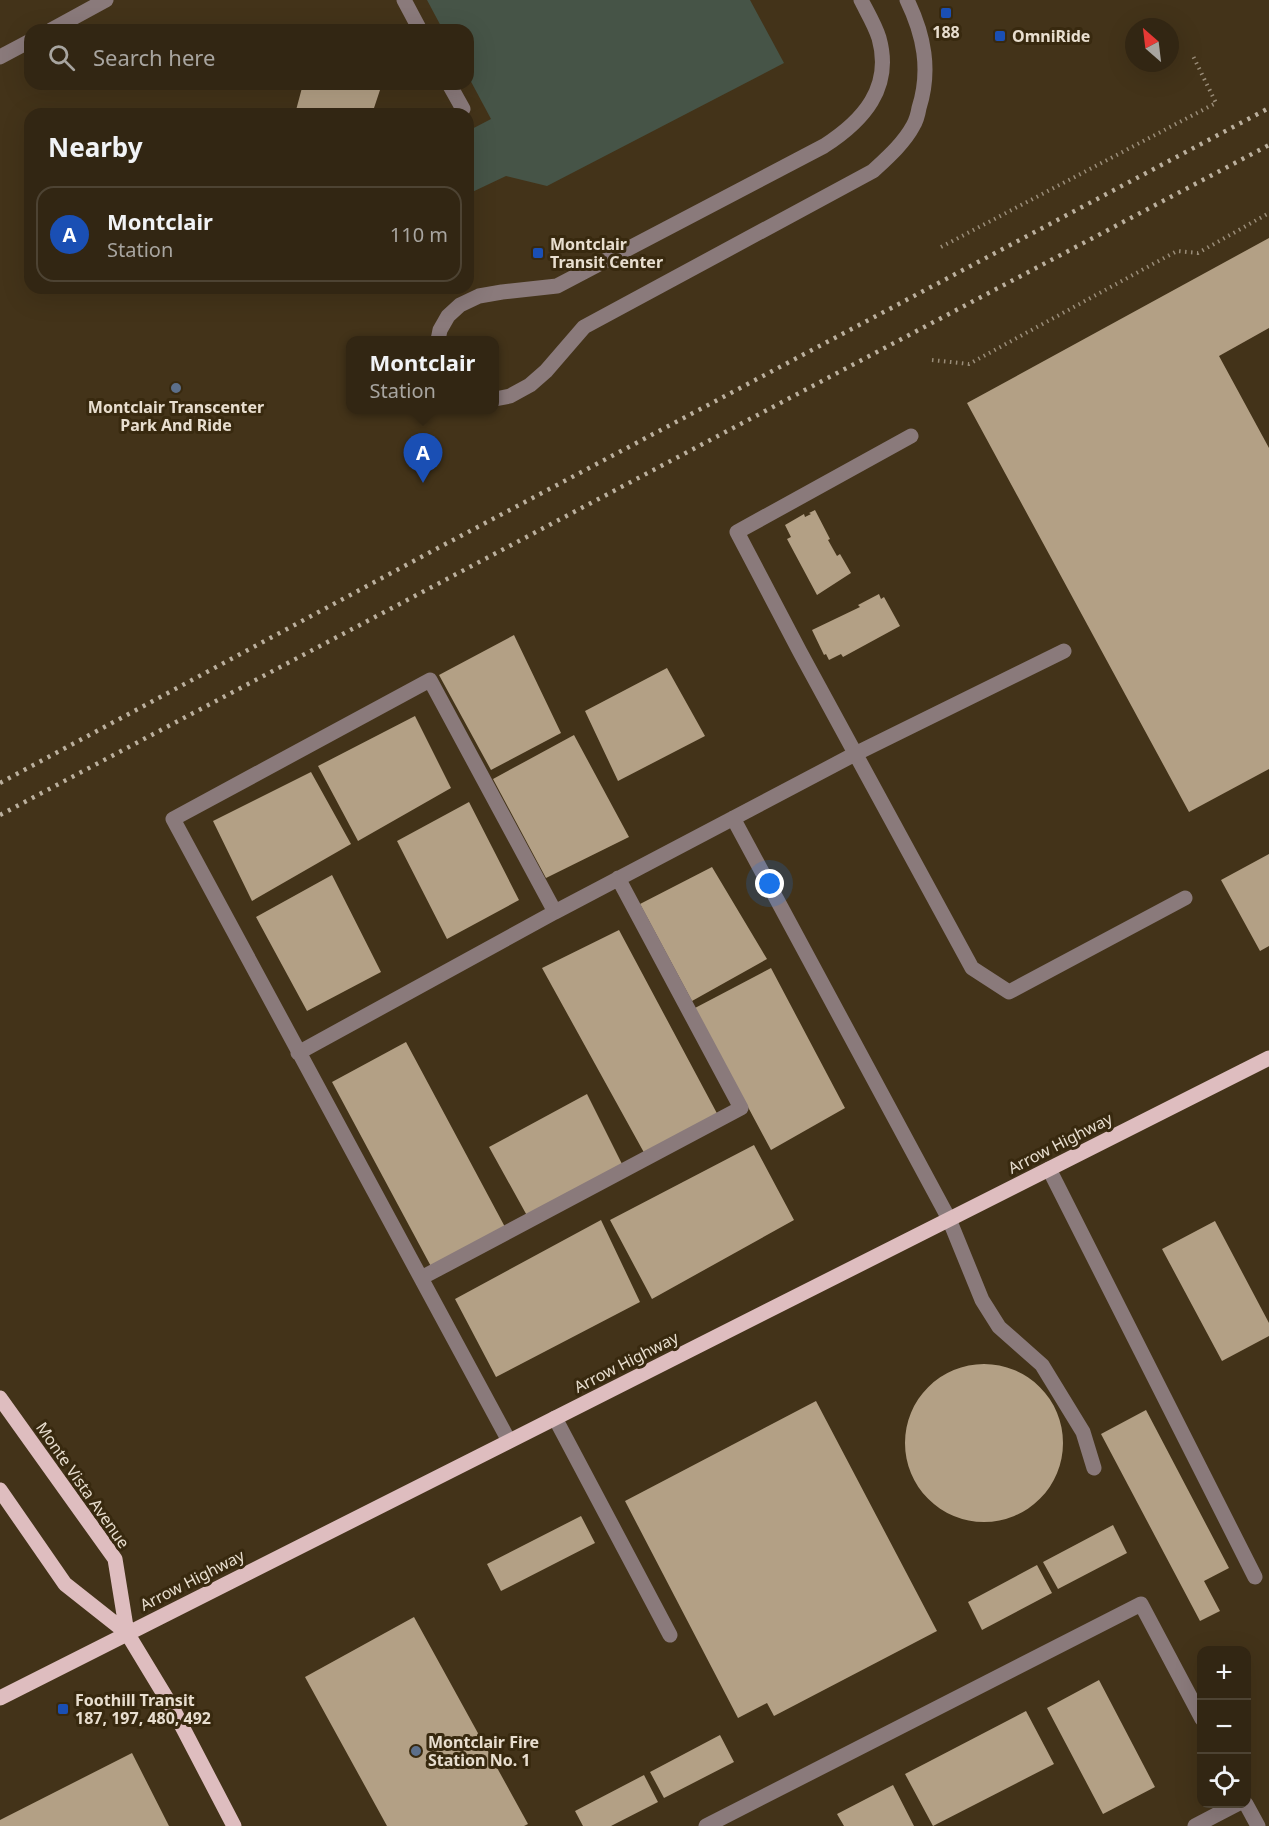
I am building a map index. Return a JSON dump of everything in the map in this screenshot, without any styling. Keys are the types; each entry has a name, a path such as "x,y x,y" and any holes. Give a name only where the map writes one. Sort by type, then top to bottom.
{"main road":[{"name":"Arrow Highway","path":"0,1698 1269,1058"},
{"name":"Monte Vista Avenue","path":"0,1398 116,1559 127,1633"},
{"name":"Monte Vista Avenue","path":"0,1490 65,1584 127,1633 173,1710 234,1826"}],"street":[{"path":"62,24 106,0"},
{"path":"404,0 417,24"},
{"path":"439,336 448,316 460,305 478,296 557,286 847,132 863,116 872,102 882,66 879,38 861,0"},
{"path":"499,398 510,396 530,385 546,371 584,327 873,171 896,149 914,125 925,89 926,60 920,29 907,0"},
{"path":"0,57 24,44"},
{"path":"452,90 462,108"},
{"path":"911,436 737,532 972,968 1009,992 1185,898"},
{"path":"298,1053 618,878 855,754 1064,651"},
{"path":"509,1441 173,819 430,680 555,912"},
{"path":"733,818 949,1219 982,1300 999,1327 1042,1365 1083,1432 1094,1468"},
{"path":"421,1278 741,1108 618,878"},
{"path":"1049,1169 1255,1577"},
{"path":"555,1418 670,1635"},
{"path":"706,1826 1141,1604 1197,1710"},
{"path":"1195,1826 1228,1808"},
{"path":"1249,1808 1258,1826"}],"path":[{"path":"941,248 1216,103 1193,56"},
{"path":"932,360 969,364 1177,251 1198,253 1269,213"}],"green space":[{"path":"427,0 750,0 784,63 547,186 506,176 474,191 474,128 491,119 474,87 474,24 440,24"}],"building":[{"path":"301,90 380,90 374,108 297,108"},
{"path":"1269,238 1269,328 1219,356 1269,448 1269,769 1189,812 967,403"},
{"path":"815,510 837,556 840,554 851,573 817,595 787,539 791,537 785,525"},
{"path":"879,594 881,599 884,597 900,626 843,657 841,654 829,660 826,654 824,655 812,630 860,607 858,605"},
{"path":"514,635 561,733 491,770 439,675"},
{"path":"667,668 705,736 618,781 585,711"},
{"path":"415,716 451,788 358,841 318,766"},
{"path":"574,735 629,837 546,878 493,779"},
{"path":"311,772 351,844 252,901 213,821"},
{"path":"469,802 519,900 447,939 397,841"},
{"path":"1269,854 1269,946 1260,951 1221,880"},
{"path":"712,867 767,959 692,1001 640,904"},
{"path":"332,875 381,972 307,1011 256,917"},
{"path":"619,930 720,1119 647,1158 542,968"},
{"path":"771,968 845,1108 771,1150 695,1008"},
{"path":"406,1042 505,1227 434,1272 332,1082"},
{"path":"587,1094 625,1170 530,1221 489,1147"},
{"path":"754,1145 794,1220 652,1299 610,1220"},
{"path":"601,1220 640,1302 496,1377 455,1299"},
{"path":"1215,1221 1269,1323 1269,1336 1222,1361 1162,1249"},
{"path":"984,1364 1000,1365 1014,1370 1028,1377 1040,1387 1050,1399 1057,1413 1062,1427 1062,1459 1057,1473 1050,1487 1040,1499 1028,1509 1014,1516 1000,1521 984,1522 968,1521 954,1516 940,1509 928,1499 918,1487 911,1473 906,1459 905,1443 906,1427 911,1413 918,1399 928,1387 940,1377 954,1370 968,1365"},
{"path":"816,1401 937,1631 774,1716 767,1703 738,1718 625,1501"},
{"path":"1146,1410 1229,1568 1204,1581 1220,1611 1200,1621 1101,1434"},
{"path":"581,1516 595,1543 501,1591 487,1564"},
{"path":"1113,1525 1127,1553 1058,1589 1043,1562"},
{"path":"1037,1565 1052,1593 982,1630 968,1602"},
{"name":"Montclair Fire Station No. 1","path":"414,1617 528,1824 524,1826 387,1826 305,1677"},
{"path":"1099,1680 1155,1787 1103,1814 1047,1708"},
{"path":"1026,1711 1054,1764 933,1826 905,1774"},
{"path":"720,1735 734,1762 664,1798 650,1772"},
{"path":"132,1753 169,1826 0,1826 0,1820"},
{"path":"644,1775 658,1802 611,1826 583,1826 575,1811"},
{"path":"893,1785 914,1826 844,1826 837,1814"}],"railway":[{"path":"0,783 1269,108"},
{"path":"0,815 1269,145"}],"place":[{"name":"188","path":"946,13"},
{"name":"OmniRide","path":"1000,36"},
{"name":"Montclair Transit Center","path":"538,253"},
{"name":"Montclair Transcenter Park And Ride","path":"176,388"},
{"name":"Montclair","path":"423,483"},
{"name":"Foothill Transit 187, 197, 480, 492","path":"63,1709"},
{"name":"Montclair Fire Station No. 1","path":"416,1751"}]}
